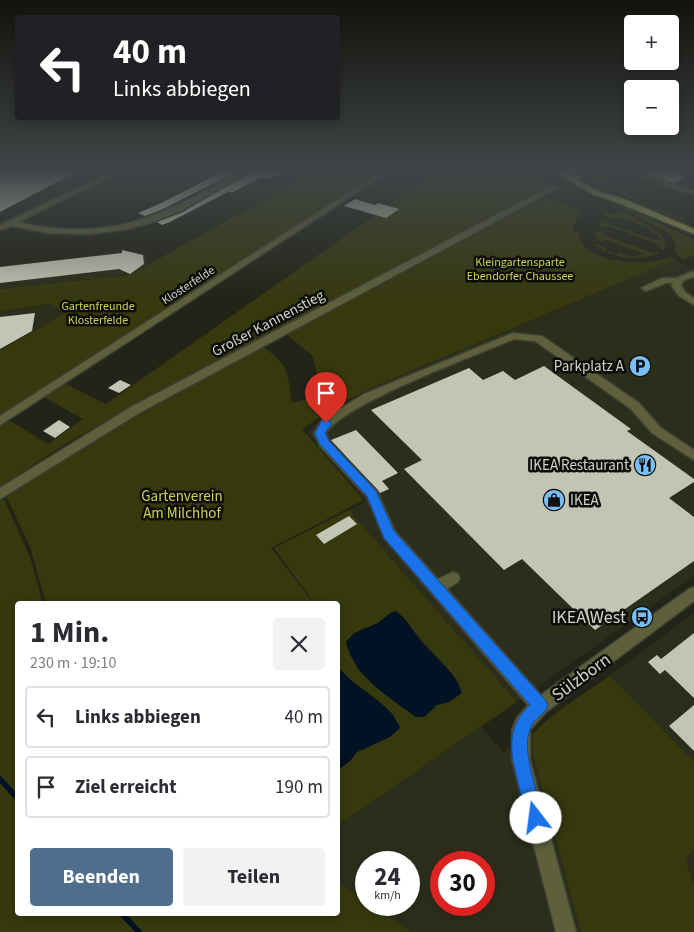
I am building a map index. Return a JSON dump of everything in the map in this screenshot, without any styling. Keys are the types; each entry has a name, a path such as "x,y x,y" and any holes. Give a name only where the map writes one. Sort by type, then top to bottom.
{"main road":[{"path":"648,212 694,232"}],"street":[{"path":"0,228 33,212"},
{"path":"11,223 44,231 104,230 130,226 168,212"},
{"name":"Klosterfelde","path":"0,421 322,212"},
{"name":"Großer Kannenstieg","path":"0,494 143,406 508,212"},
{"path":"694,274 683,277 676,286 679,292 694,302"},
{"path":"646,288 665,280 678,281"},
{"path":"540,706 388,534 372,494 324,443 320,433 326,423 368,397 508,337 538,338 635,406 656,430 694,456"},
{"path":"436,588 452,578"},
{"name":"Sülzborn","path":"566,932 521,760 519,740 522,726 529,715 540,706 694,594"}],"shaded area":[{"path":"130,251 147,255 148,267 130,275 0,289 0,266"},
{"path":"674,260 694,270 694,576 517,702 349,510 366,501 307,431 366,390"},
{"path":"50,304 65,313 0,351 0,311"},
{"path":"694,613 694,932 412,932 388,916 420,916 420,851 355,851 355,894 340,883 340,824 481,727 503,752 541,727"}],"green space":[{"name":"Gartenfreunde Klosterfelde","path":"241,212 317,212 0,417 0,351 65,313 50,304 0,311 0,289 130,275"},
{"path":"379,212 503,212 151,395 62,446 0,487 0,423 7,419 48,444 83,419 44,397 64,383 106,404"},
{"name":"Kleingartensparte Ebendorfer Chaussee","path":"517,212 579,212 572,231 579,232 582,242 590,251 616,260 632,262 647,262 670,257 674,260 366,390 321,416 308,398 323,393 312,355 287,335"},
{"path":"603,212 613,215 618,212 626,212 650,226 661,234 665,242 664,250 658,247 660,245 608,226 605,228 600,226 599,223 603,219 610,221 608,224 655,240 658,239 658,235 648,230 650,229 617,217 614,219 603,215"},
{"path":"631,212 637,212 694,239 694,255 683,260 675,252 676,245 672,237"},
{"path":"663,212 679,218 686,218 683,220 694,226"},
{"path":"599,230 604,232 601,234 653,253 656,251 661,252 635,258 616,255 593,243 617,254 620,252 633,257 644,254 606,240 602,242 597,239 595,234"},
{"name":"Gartenverein Am Milchhof","path":"263,347 272,353 286,371 292,403 307,399 320,417 302,429 364,500 271,548 312,601 45,601 30,546 6,496 109,431"},
{"path":"4,499 30,557 42,601 15,601 15,916 340,916 340,883 355,894 355,916 388,916 412,932 0,932 0,502"},
{"path":"349,510 517,702 340,824 340,769 349,762 357,752 372,746 395,715 356,685 340,669 340,601 313,601 274,548","holes":["402,616 459,683 449,702 437,705 424,717 380,690 357,669 352,634 378,623 385,617"]},
{"path":"610,676 694,762 694,850 685,860 694,884 694,932 581,932 534,757 533,742 535,733 548,720"}],"water":[{"path":"396,611 407,622 423,644 455,678 462,693 449,702 437,705 424,717 416,717 374,685 357,666 346,642 356,633"},
{"path":"340,669 380,702 395,718 400,728 390,737 357,752 349,762 340,769"}],"building":[{"path":"139,212 154,212 145,216"},
{"path":"188,212 162,225 157,222 181,213"},
{"path":"367,212 394,212 386,218"},
{"path":"122,250 143,255 144,264 130,274 119,269 0,283 0,267 122,253"},
{"path":"35,313 32,331 0,349 0,317"},
{"name":"IKEA","path":"544,366 631,429 627,431 694,479 694,482 669,498 694,517 694,561 595,630 522,559 504,570 404,469 422,460 371,410 469,368 483,380 503,371 515,380"},
{"path":"120,380 131,385 119,393 108,388"},
{"path":"59,420 70,427 55,438 43,431"},
{"path":"356,430 398,473 382,481 389,489 380,493 331,440"},
{"path":"349,516 357,524 324,544 316,535"},
{"path":"694,633 694,698 665,670 660,674 648,662 657,655 661,659"},
{"path":"694,705 694,751 669,726"}],"waterway":[{"path":"0,779 15,796"},
{"path":"124,916 139,932"}],"place":[{"name":"Parkplatz A","path":"640,366"},
{"name":"IKEA Restaurant","path":"645,465"},
{"name":"IKEA","path":"554,500"},
{"name":"IKEA West","path":"642,617"}],"route":[{"path":"326,423 320,433 324,443 372,494 388,534 540,706 525,720 519,740 521,760 536,818"}]}
